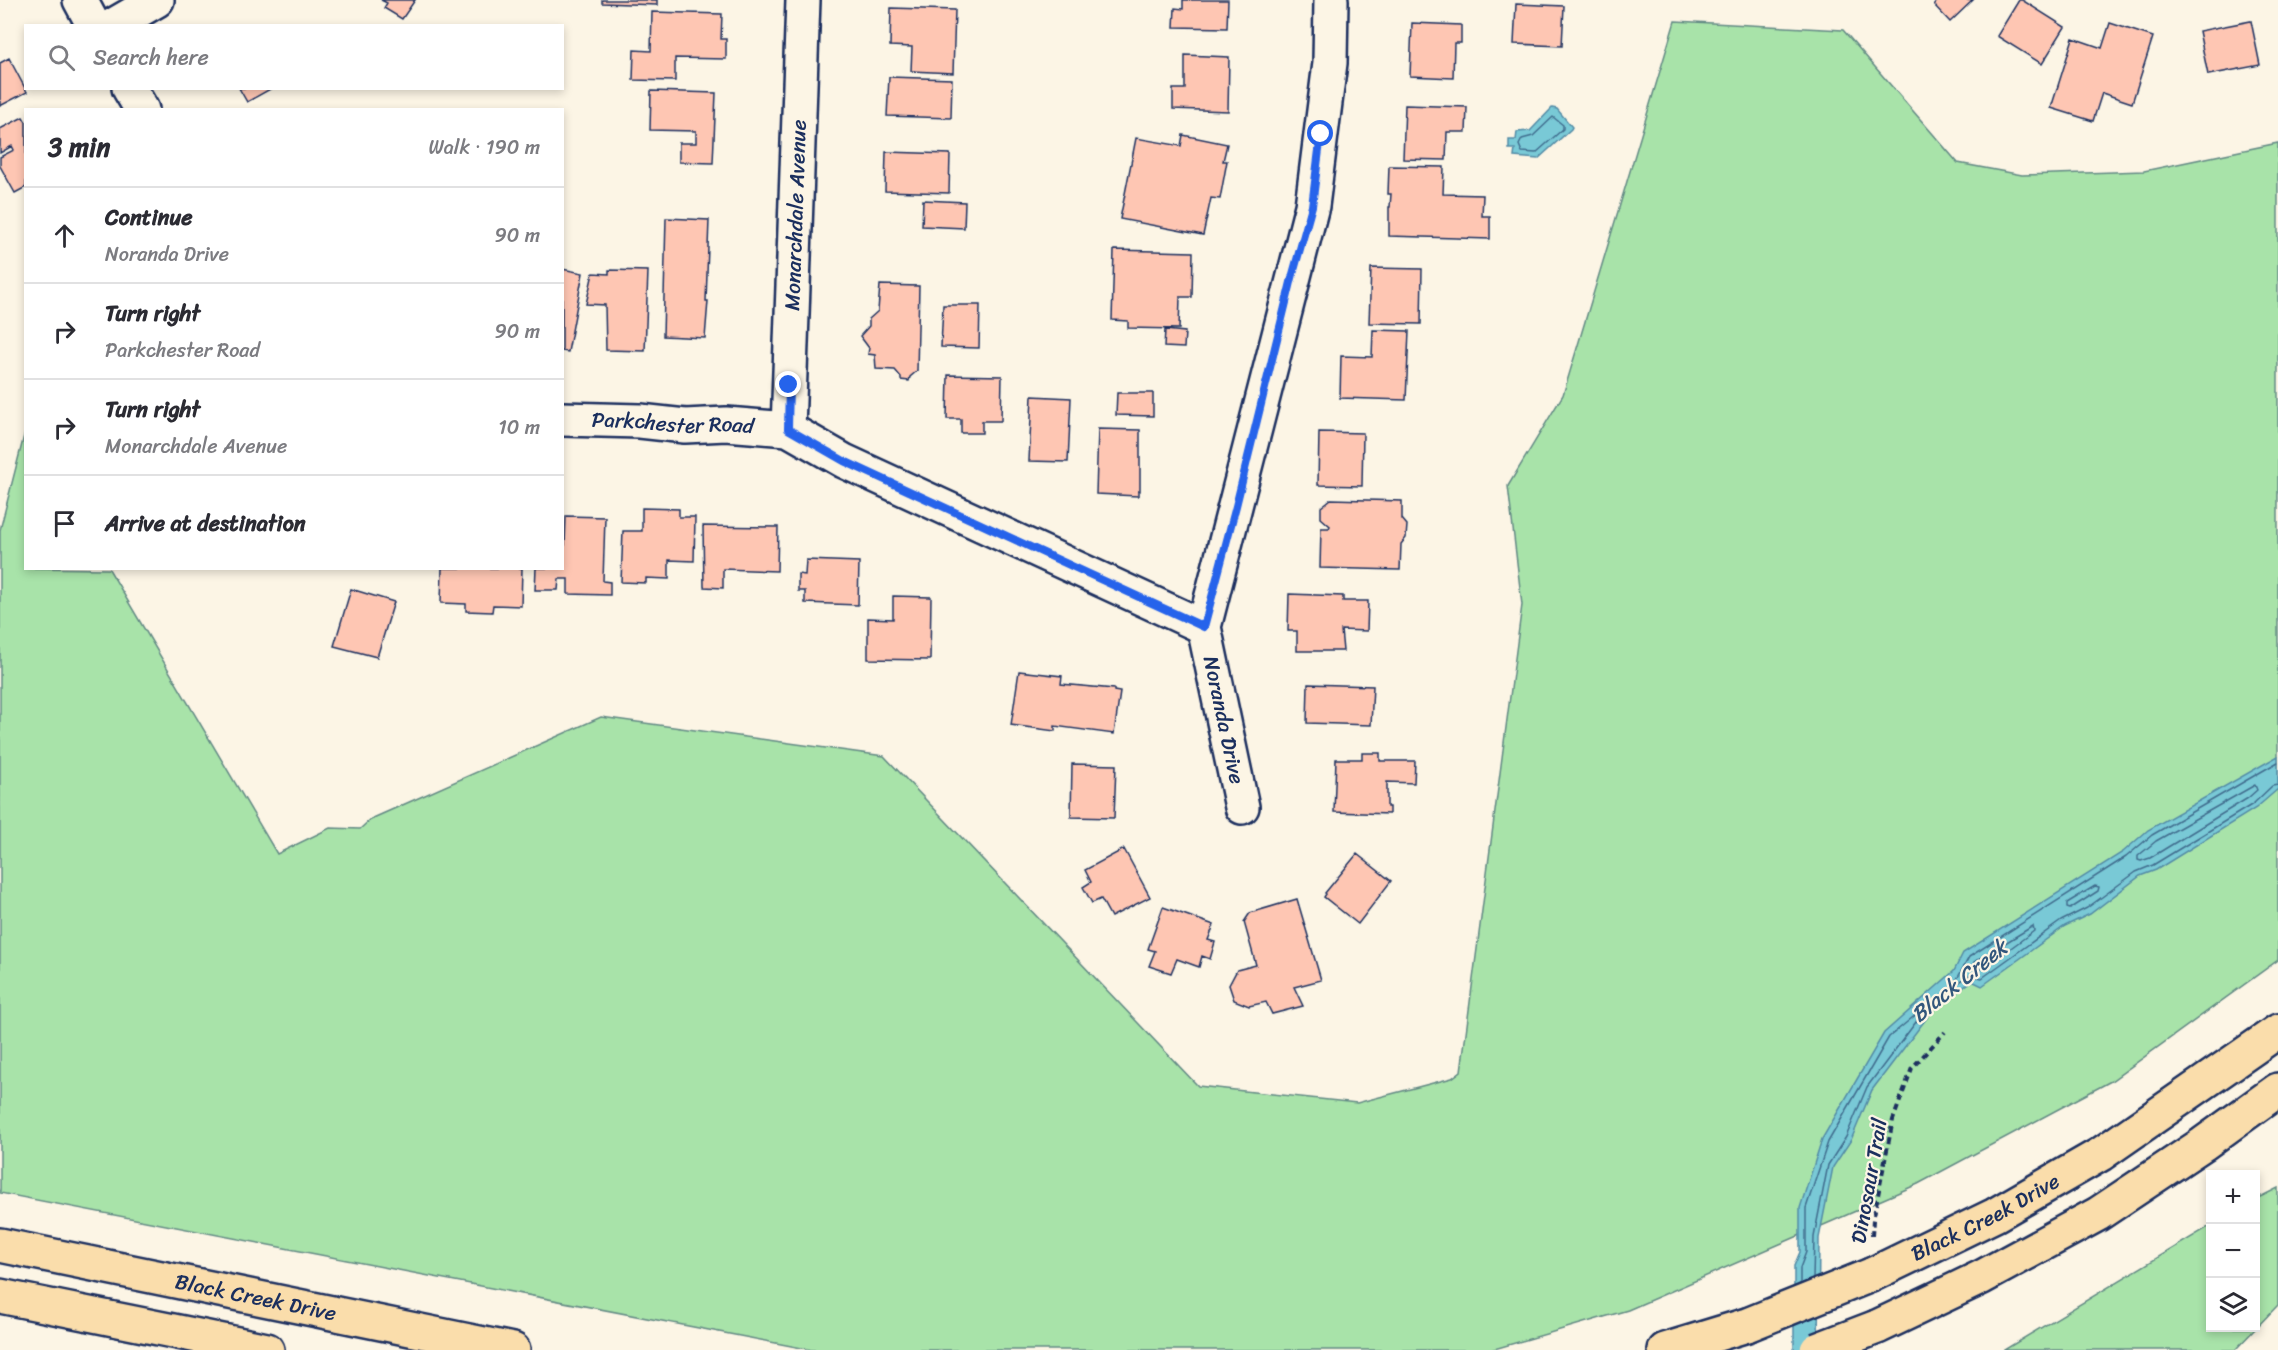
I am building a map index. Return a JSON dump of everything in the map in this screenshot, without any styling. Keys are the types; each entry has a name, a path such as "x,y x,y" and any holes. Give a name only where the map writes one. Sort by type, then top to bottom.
{"main road":[{"name":"Black Creek Drive","path":"1665,1350 1747,1325 1871,1275 1995,1215 2102,1154 2278,1031"},
{"path":"1817,1350 1876,1327 1982,1277 2098,1214 2203,1144 2278,1090"},
{"name":"Black Creek Drive","path":"0,1245 513,1350"},
{"path":"0,1296 267,1350"}],"street":[{"path":"80,0 93,24"},
{"path":"115,24 157,0"},
{"name":"Monarchdale Avenue","path":"788,429 803,0"},
{"name":"Noranda Drive","path":"1242,807 1204,627 1312,206 1330,63 1331,0"},
{"path":"130,90 141,108"},
{"name":"Parkchester Road","path":"564,419 685,426 726,424 788,429 844,461 1204,627"}],"path":[{"name":"Dinosaur Trail","path":"1872,1242 1873,1220 1893,1120 1912,1068 1945,1032"}],"green space":[{"path":"1675,21 1843,30 1958,163 2022,175 2144,171 2278,143 2278,960 2111,1081 1918,1184 1628,1310 1491,1350 812,1350 0,1193 0,530 24,436 24,570 110,570 277,854 330,828 360,829 371,819 601,717 884,756 1198,1086 1357,1103 1452,1078 1461,1071 1522,605 1508,486 1563,395"},
{"path":"2278,1188 2278,1305 2260,1324 2260,1224 2260,1197"},
{"path":"2206,1228 2206,1332 2252,1332 2235,1350 2004,1350"}],"water":[{"path":"1552,108 1557,109 1572,127 1571,129 1538,159 1514,157 1515,149 1509,149 1509,140 1516,140 1517,132 1530,131"},
{"name":"Black Creek","path":"2278,756 2278,789 2256,808 2156,870 2140,876 2090,914 2065,926 1982,986 1972,981 1932,1011 1872,1090 1851,1140 1833,1167 1819,1238 1818,1350 1794,1350 1794,1266 1800,1252 1800,1208 1822,1139 1884,1033 1954,971 1963,953 2123,852 2148,830"}],"building":[{"path":"381,0 415,0 402,19 384,8 387,3"},
{"path":"602,0 657,0 657,5 602,3"},
{"path":"1183,0 1228,0 1227,28 1174,27 1175,8 1183,9"},
{"path":"1936,0 1973,0 1950,22 1934,5"},
{"path":"2019,0 2065,27 2042,64 1997,36"},
{"path":"1516,4 1564,6 1562,46 1514,44"},
{"path":"891,8 955,10 953,73 911,71 912,47 890,46"},
{"path":"652,12 722,14 721,39 726,39 726,59 675,58 675,81 633,80 634,50 651,51"},
{"path":"2251,21 2260,65 2208,75 2199,31"},
{"path":"1412,23 1461,25 1461,43 1454,43 1453,78 1410,76"},
{"path":"2110,23 2153,37 2132,103 2102,93 2093,121 2051,108 2073,38 2102,48"},
{"path":"1185,55 1229,57 1228,111 1173,109 1173,89 1185,89"},
{"path":"9,58 27,92 0,106 0,63"},
{"path":"889,77 952,79 951,118 887,116"},
{"path":"240,90 268,90 247,102"},
{"path":"651,91 716,93 713,163 679,162 679,143 696,143 696,131 650,130"},
{"path":"1405,105 1467,107 1466,132 1447,132 1446,160 1403,159"},
{"path":"23,117 24,119 24,188 15,193 0,166 0,157 14,150 12,146 0,153 0,129"},
{"path":"1183,135 1227,144 1223,161 1227,161 1220,199 1211,198 1203,235 1120,219 1136,138 1181,146"},
{"path":"886,152 950,154 949,193 885,191"},
{"path":"1389,166 1444,167 1443,194 1483,195 1482,216 1490,216 1490,239 1389,236 1391,194 1388,194"},
{"path":"923,200 965,202 964,228 922,226"},
{"path":"666,218 709,220 705,338 663,336"},
{"path":"1114,250 1193,252 1192,297 1180,297 1179,329 1128,328 1128,321 1112,320"},
{"path":"1371,268 1422,269 1421,324 1369,323"},
{"path":"564,269 583,273 568,352 564,351"},
{"path":"609,270 648,271 645,351 606,350 605,305 586,304 593,273 609,274"},
{"path":"880,285 919,286 917,371 909,381 901,380 895,370 876,369 875,355 868,354 869,348 860,336 869,326 869,319 878,311"},
{"path":"943,305 980,305 979,348 941,347"},
{"path":"1165,330 1185,332 1184,348 1164,347"},
{"path":"1373,330 1409,331 1406,400 1340,398 1341,356 1372,357"},
{"path":"948,375 1002,376 1001,421 982,421 982,433 961,433 961,419 947,419"},
{"path":"1117,393 1153,393 1153,416 1116,415"},
{"path":"1032,396 1071,398 1068,462 1029,461"},
{"path":"1098,429 1140,430 1140,491 1138,491 1138,496 1096,494"},
{"path":"1319,432 1363,433 1362,486 1318,485"},
{"path":"1331,499 1402,501 1402,519 1407,525 1406,538 1401,544 1400,570 1320,568 1321,528 1330,526 1321,518 1321,507"},
{"path":"642,508 679,509 679,517 695,517 694,561 669,560 669,579 646,578 646,583 621,582 623,531 642,531"},
{"path":"566,516 605,517 603,581 610,582 610,595 568,594 568,579 559,579 558,590 535,590 536,570 564,570"},
{"path":"703,526 778,527 777,571 723,569 723,588 704,587"},
{"path":"806,560 859,562 858,605 805,603 805,591 798,591 798,574 805,575"},
{"path":"442,570 522,570 521,606 493,605 492,612 466,611 466,604 441,603"},
{"path":"351,589 394,602 377,657 334,646"},
{"path":"1289,594 1343,596 1343,601 1368,601 1367,631 1341,630 1343,651 1297,651 1297,631 1288,631"},
{"path":"893,596 931,597 930,660 868,659 868,618 893,619"},
{"path":"1019,671 1062,676 1061,684 1114,689 1120,692 1114,734 1055,726 1055,731 1011,725"},
{"path":"1308,684 1373,686 1371,725 1307,723"},
{"path":"1362,753 1380,753 1380,761 1415,761 1414,783 1387,782 1389,814 1334,812 1336,759 1362,759"},
{"path":"1072,764 1116,765 1114,818 1071,817"},
{"path":"1124,849 1150,897 1111,917 1101,899 1092,903 1083,887 1091,882 1085,870"},
{"path":"1357,854 1391,881 1358,924 1324,897"},
{"path":"1297,899 1321,980 1294,987 1303,1006 1272,1014 1266,1002 1249,1006 1234,1000 1229,985 1237,970 1256,965 1244,922 1250,913"},
{"path":"1163,907 1214,925 1208,940 1215,942 1210,959 1202,956 1199,967 1177,959 1171,973 1149,966 1155,951 1148,949"}],"route":[{"path":"789,385 788,429 844,461 1204,627 1312,206 1321,134"}]}
